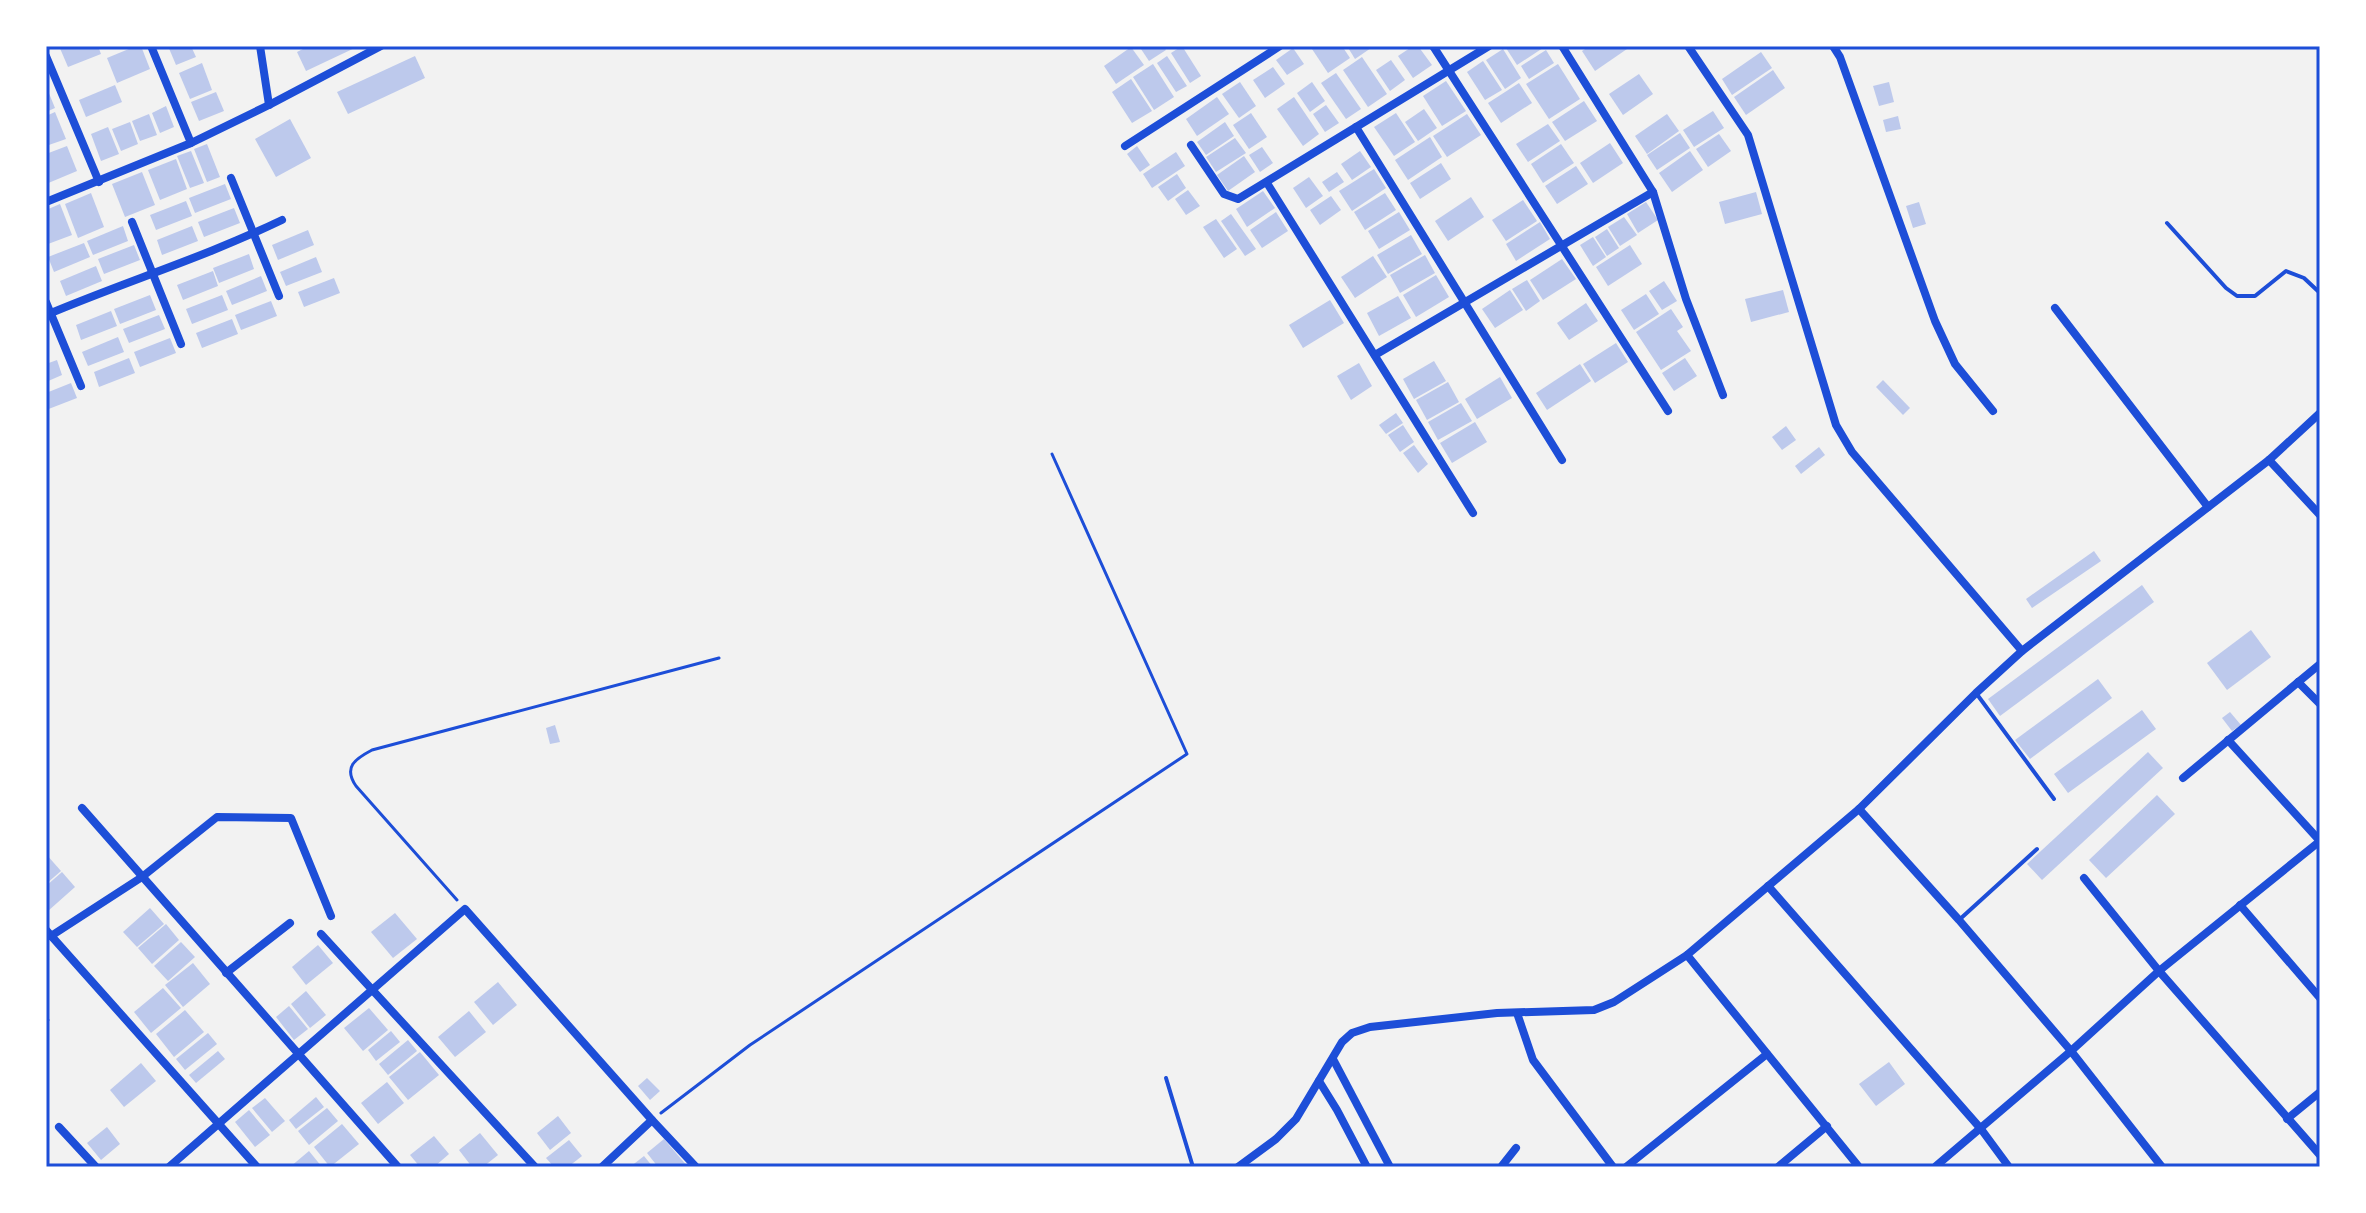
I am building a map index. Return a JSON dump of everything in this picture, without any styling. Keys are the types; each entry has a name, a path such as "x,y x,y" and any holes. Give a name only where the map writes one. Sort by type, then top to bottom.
{"street":[{"path":"151,46 191,143"},
{"path":"260,46 269,105"},
{"path":"46,202 191,143 381,46"},
{"path":"1125,146 1280,46"},
{"path":"1433,46 1668,411"},
{"path":"1191,145 1224,194 1238,199 1489,46"},
{"path":"1562,46 1653,192 1686,299 1723,395"},
{"path":"1688,46 1748,135 1836,425 1852,452 2022,651"},
{"path":"1833,46 1840,57 1935,321 1955,364 1993,411"},
{"path":"46,56 99,182"},
{"path":"1356,127 1562,460"},
{"path":"231,178 279,296"},
{"path":"1267,183 1473,513"},
{"path":"1375,355 1653,192"},
{"path":"48,314 282,220"},
{"path":"132,222 181,344"},
{"path":"46,302 48,314 81,386"},
{"path":"2055,308 2208,507"},
{"path":"1238,1167 1276,1139 1296,1119 1342,1042 1352,1033 1370,1027 1517,1013 1594,1010 1614,1002 1687,955 1859,809 2022,651 2269,460 2320,413"},
{"path":"2269,460 2320,515"},
{"path":"2183,778 2320,664"},
{"path":"2298,682 2320,704"},
{"path":"1936,1166 2159,971 2320,841 2228,740"},
{"path":"82,808 398,1167"},
{"path":"1859,809 2071,1051 2162,1167"},
{"path":"257,1167 48,933 142,877 217,817 291,818 331,916"},
{"path":"2084,878 2159,971 2320,1155"},
{"path":"1768,886 1981,1129 2009,1167"},
{"path":"2240,905 2320,998"},
{"path":"169,1167 465,909 696,1167"},
{"path":"226,973 290,923"},
{"path":"321,934 535,1167"},
{"path":"1687,955 1859,1167"},
{"path":"1517,1013 1533,1060 1613,1167"},
{"path":"1626,1167 1767,1054"},
{"path":"1333,1059 1390,1167"},
{"path":"1319,1081 1367,1167"},
{"path":"2287,1119 2320,1092"},
{"path":"602,1167 652,1120"},
{"path":"1778,1167 1827,1126"},
{"path":"59,1127 96,1167"},
{"path":"1501,1167 1516,1148"}],"lane":[{"path":"2167,223 2226,288 2237,296 2255,296 2286,271 2304,278 2320,293"},
{"path":"1976,693 2054,799"},
{"path":"1959,920 2037,849"},
{"path":"1166,1078 1193,1167"}],"path":[{"path":"652,1120 750,1045 1187,754 1052,454"},
{"path":"465,909 356,786 351,778 351,764 372,750 719,658"}],"building":[{"path":"59,46 98,46 101,54 68,67"},
{"path":"141,46 150,69 117,83 107,58"},
{"path":"168,46 191,46 196,57 176,65"},
{"path":"309,46 359,46 306,71 297,52"},
{"path":"1139,46 1163,46 1166,50 1149,61"},
{"path":"1182,46 1201,76 1190,83 1171,53"},
{"path":"1310,46 1342,46 1350,58 1328,73"},
{"path":"1347,46 1374,46 1355,59"},
{"path":"1418,46 1432,65 1413,78 1398,56"},
{"path":"1546,46 1517,65 1506,48"},
{"path":"1590,46 1625,46 1627,49 1595,71 1582,51"},
{"path":"1131,47 1144,65 1116,84 1104,66"},
{"path":"1293,48 1304,64 1287,75 1276,60"},
{"path":"1503,49 1521,78 1505,89 1486,60"},
{"path":"1546,50 1554,63 1529,79 1521,66"},
{"path":"1761,52 1772,68 1732,95 1722,79"},
{"path":"415,56 425,78 348,114 337,92"},
{"path":"1167,56 1187,86 1176,92 1157,63"},
{"path":"1362,57 1387,94 1368,107 1343,70"},
{"path":"1391,60 1405,80 1390,91 1376,70"},
{"path":"1483,61 1502,90 1485,100 1467,72"},
{"path":"202,63 212,90 190,99 179,73"},
{"path":"1153,64 1174,97 1154,110 1133,77"},
{"path":"1558,64 1580,99 1549,119 1526,84"},
{"path":"1273,67 1285,84 1265,98 1253,80"},
{"path":"1773,70 1785,88 1746,115 1734,97"},
{"path":"1336,73 1361,109 1346,119 1321,83"},
{"path":"1639,74 1653,94 1623,115 1609,94"},
{"path":"1131,79 1152,111 1132,123 1112,92"},
{"path":"1446,81 1466,111 1442,126 1423,96"},
{"path":"1240,82 1256,106 1239,118 1222,94"},
{"path":"1312,82 1325,101 1310,112 1297,93"},
{"path":"1889,82 1894,102 1879,106 1873,86"},
{"path":"1519,83 1532,103 1501,123 1488,103"},
{"path":"115,85 122,102 86,117 79,100"},
{"path":"46,86 55,108 46,112"},
{"path":"216,92 224,111 199,121 191,102"},
{"path":"1217,97 1229,114 1197,136 1186,119"},
{"path":"1294,97 1319,134 1303,146 1277,109"},
{"path":"1584,101 1597,121 1565,141 1552,122"},
{"path":"1326,105 1339,123 1325,132 1313,114"},
{"path":"166,106 174,127 160,133 152,113"},
{"path":"1424,109 1437,128 1418,141 1405,122"},
{"path":"1713,111 1724,128 1694,147 1683,130"},
{"path":"55,112 66,139 46,146 46,116"},
{"path":"1251,113 1267,137 1249,149 1233,125"},
{"path":"1396,113 1415,142 1394,156 1374,127"},
{"path":"149,114 157,135 140,141 132,121"},
{"path":"1467,114 1481,135 1447,157 1433,136"},
{"path":"1667,114 1679,131 1647,154 1635,136"},
{"path":"1898,116 1901,129 1886,132 1883,120"},
{"path":"290,119 311,158 276,177 255,139"},
{"path":"130,122 138,144 121,151 112,129"},
{"path":"1225,122 1234,136 1206,155 1197,142"},
{"path":"1548,124 1560,141 1528,162 1516,144"},
{"path":"108,127 119,154 101,161 91,134"},
{"path":"1680,133 1690,148 1657,170 1647,155"},
{"path":"1719,134 1731,151 1708,167 1696,149"},
{"path":"1430,137 1442,157 1408,180 1395,160"},
{"path":"1235,138 1246,153 1216,172 1206,157"},
{"path":"1610,143 1623,163 1593,183 1580,163"},
{"path":"207,144 220,177 207,182 194,149"},
{"path":"1561,144 1574,163 1543,183 1531,164"},
{"path":"67,146 77,171 46,184 46,154"},
{"path":"1137,146 1150,165 1140,172 1127,154"},
{"path":"1262,147 1273,163 1260,172 1249,155"},
{"path":"191,151 204,183 190,188 177,156"},
{"path":"1360,151 1371,167 1352,180 1341,164"},
{"path":"1690,151 1703,170 1672,192 1659,173"},
{"path":"1176,152 1185,166 1152,188 1143,174"},
{"path":"1244,156 1255,172 1228,191 1217,175"},
{"path":"176,159 187,189 160,200 148,170"},
{"path":"1441,163 1451,179 1420,199 1410,183"},
{"path":"1576,166 1588,184 1557,204 1545,186"},
{"path":"1374,169 1386,188 1352,211 1339,191"},
{"path":"142,172 155,205 125,217 112,184"},
{"path":"1337,172 1344,182 1329,192 1322,182"},
{"path":"1177,174 1186,188 1168,201 1158,187"},
{"path":"1309,177 1323,196 1306,208 1293,188"},
{"path":"225,184 231,199 195,213 189,198"},
{"path":"1188,190 1200,206 1186,215 1175,199"},
{"path":"1263,191 1275,208 1247,227 1236,209"},
{"path":"1756,192 1762,214 1725,224 1719,202"},
{"path":"91,193 104,227 78,238 65,204"},
{"path":"1385,193 1396,210 1365,230 1354,212"},
{"path":"1331,196 1341,210 1320,225 1310,210"},
{"path":"1471,197 1484,217 1448,241 1435,221"},
{"path":"1523,200 1537,221 1506,241 1492,220"},
{"path":"186,201 192,216 156,230 150,215"},
{"path":"1646,202 1658,220 1638,233 1627,214"},
{"path":"1919,202 1926,224 1913,228 1906,206"},
{"path":"60,204 72,235 48,244 46,210"},
{"path":"234,208 240,223 204,237 198,222"},
{"path":"1276,212 1288,231 1262,248 1250,230"},
{"path":"1399,212 1410,230 1379,249 1368,231"},
{"path":"1231,214 1256,249 1245,256 1221,221"},
{"path":"1624,217 1637,235 1620,246 1608,227"},
{"path":"1216,219 1237,249 1224,258 1203,227"},
{"path":"1540,222 1550,239 1516,261 1506,244"},
{"path":"123,226 128,241 93,255 87,241"},
{"path":"192,226 198,241 162,255 157,240"},
{"path":"1607,229 1619,248 1607,256 1595,237"},
{"path":"308,230 314,245 278,260 272,245"},
{"path":"1411,235 1422,254 1388,274 1377,255"},
{"path":"1593,237 1606,257 1593,266 1580,245"},
{"path":"84,243 90,257 54,272 48,257"},
{"path":"134,245 140,260 104,274 98,259"},
{"path":"1630,245 1642,264 1608,286 1596,267"},
{"path":"249,254 254,269 219,283 213,268"},
{"path":"1425,255 1435,273 1400,293 1390,275"},
{"path":"1373,256 1387,277 1355,298 1341,277"},
{"path":"316,257 322,272 286,286 280,272"},
{"path":"1562,259 1576,279 1543,300 1530,280"},
{"path":"96,266 102,281 66,296 60,281"},
{"path":"213,271 218,286 183,300 177,285"},
{"path":"1436,275 1449,297 1416,317 1403,295"},
{"path":"261,276 267,291 232,305 226,291"},
{"path":"334,278 340,293 304,307 298,292"},
{"path":"1527,280 1540,301 1526,311 1512,289"},
{"path":"1664,281 1677,301 1662,310 1649,291"},
{"path":"1510,290 1523,310 1495,328 1482,309"},
{"path":"1783,290 1789,312 1751,322 1745,299"},
{"path":"1646,294 1659,314 1634,330 1621,310"},
{"path":"150,295 156,310 120,324 114,309"},
{"path":"222,295 228,310 192,324 186,309"},
{"path":"1398,296 1411,318 1379,336 1367,313"},
{"path":"1330,300 1344,323 1303,348 1289,325"},
{"path":"271,301 277,316 241,330 235,315"},
{"path":"1586,303 1598,321 1569,340 1557,323"},
{"path":"1671,309 1683,327 1677,331 1691,351 1661,370 1636,332"},
{"path":"111,311 117,326 81,340 76,325"},
{"path":"159,315 165,329 129,343 123,329"},
{"path":"232,319 238,334 202,348 196,333"},
{"path":"118,337 124,352 88,366 82,352"},
{"path":"170,338 176,353 140,367 134,352"},
{"path":"1616,343 1628,362 1595,383 1583,364"},
{"path":"129,358 135,373 99,387 94,372"},
{"path":"1685,358 1697,376 1674,391 1662,373"},
{"path":"57,360 62,375 46,382 46,364"},
{"path":"1434,361 1446,381 1414,399 1403,379"},
{"path":"1359,363 1372,386 1351,400 1337,376"},
{"path":"1580,364 1591,381 1547,410 1536,393"},
{"path":"1500,377 1512,398 1477,419 1465,399"},
{"path":"1883,380 1910,408 1903,415 1876,387"},
{"path":"1448,382 1459,402 1427,420 1416,400"},
{"path":"71,383 77,398 46,410 46,393"},
{"path":"1461,403 1472,421 1438,440 1428,422"},
{"path":"1396,413 1403,423 1386,434 1379,425"},
{"path":"1475,422 1487,442 1452,463 1440,443"},
{"path":"1403,425 1414,442 1400,452 1388,435"},
{"path":"1786,426 1796,440 1782,450 1772,437"},
{"path":"1414,445 1428,464 1418,473 1403,453"},
{"path":"1819,447 1825,455 1801,474 1795,466"},
{"path":"2094,551 2101,561 2032,608 2026,599"},
{"path":"2142,585 2154,602 2000,716 1988,699"},
{"path":"2251,630 2271,657 2227,690 2207,663"},
{"path":"2098,679 2112,698 2030,759 2015,740"},
{"path":"2142,710 2156,729 2068,793 2054,774"},
{"path":"2230,712 2241,725 2232,731 2222,718"},
{"path":"555,725 560,742 550,744 546,728"},
{"path":"2148,752 2163,768 2042,880 2027,864"},
{"path":"2157,795 2175,814 2106,878 2089,860"},
{"path":"46,854 61,871 46,884"},
{"path":"62,872 75,887 48,911 46,886"},
{"path":"150,908 164,924 137,947 123,932"},
{"path":"395,913 417,939 393,958 371,932"},
{"path":"166,924 179,940 152,964 138,948"},
{"path":"181,942 195,957 168,981 154,966"},
{"path":"318,945 333,963 306,985 292,967"},
{"path":"193,963 210,984 183,1007 165,985"},
{"path":"498,982 517,1005 493,1025 474,1002"},
{"path":"163,988 181,1008 151,1033 134,1012"},
{"path":"306,991 326,1015 310,1028 291,1004"},
{"path":"289,1006 308,1029 294,1040 276,1017"},
{"path":"369,1008 388,1030 363,1051 344,1028"},
{"path":"185,1010 204,1032 174,1057 156,1034"},
{"path":"469,1011 486,1032 455,1057 438,1037"},
{"path":"391,1031 400,1042 376,1061 368,1050"},
{"path":"208,1033 217,1044 185,1070 176,1059"},
{"path":"408,1040 417,1051 388,1075 379,1064"},
{"path":"218,1051 225,1059 196,1083 189,1075"},
{"path":"420,1052 439,1075 408,1100 389,1077"},
{"path":"1889,1062 1905,1084 1876,1106 1859,1084"},
{"path":"141,1063 156,1081 124,1107 110,1090"},
{"path":"647,1078 660,1091 650,1100 638,1086"},
{"path":"387,1082 404,1103 378,1124 361,1103"},
{"path":"316,1097 324,1107 296,1129 289,1120"},
{"path":"265,1098 285,1121 272,1132 252,1108"},
{"path":"327,1108 338,1121 309,1145 298,1131"},
{"path":"249,1110 270,1135 255,1147 235,1122"},
{"path":"558,1116 571,1133 550,1150 537,1133"},
{"path":"342,1124 359,1144 330,1167 314,1147"},
{"path":"107,1127 120,1144 101,1160 87,1143"},
{"path":"480,1133 498,1155 483,1167 472,1167 459,1150"},
{"path":"434,1136 449,1154 434,1167 420,1167 410,1155"},
{"path":"664,1139 688,1167 658,1167 647,1153"},
{"path":"569,1140 582,1156 568,1167 554,1167 546,1158"},
{"path":"309,1151 322,1167 290,1167"},
{"path":"644,1156 653,1167 630,1167"}]}
